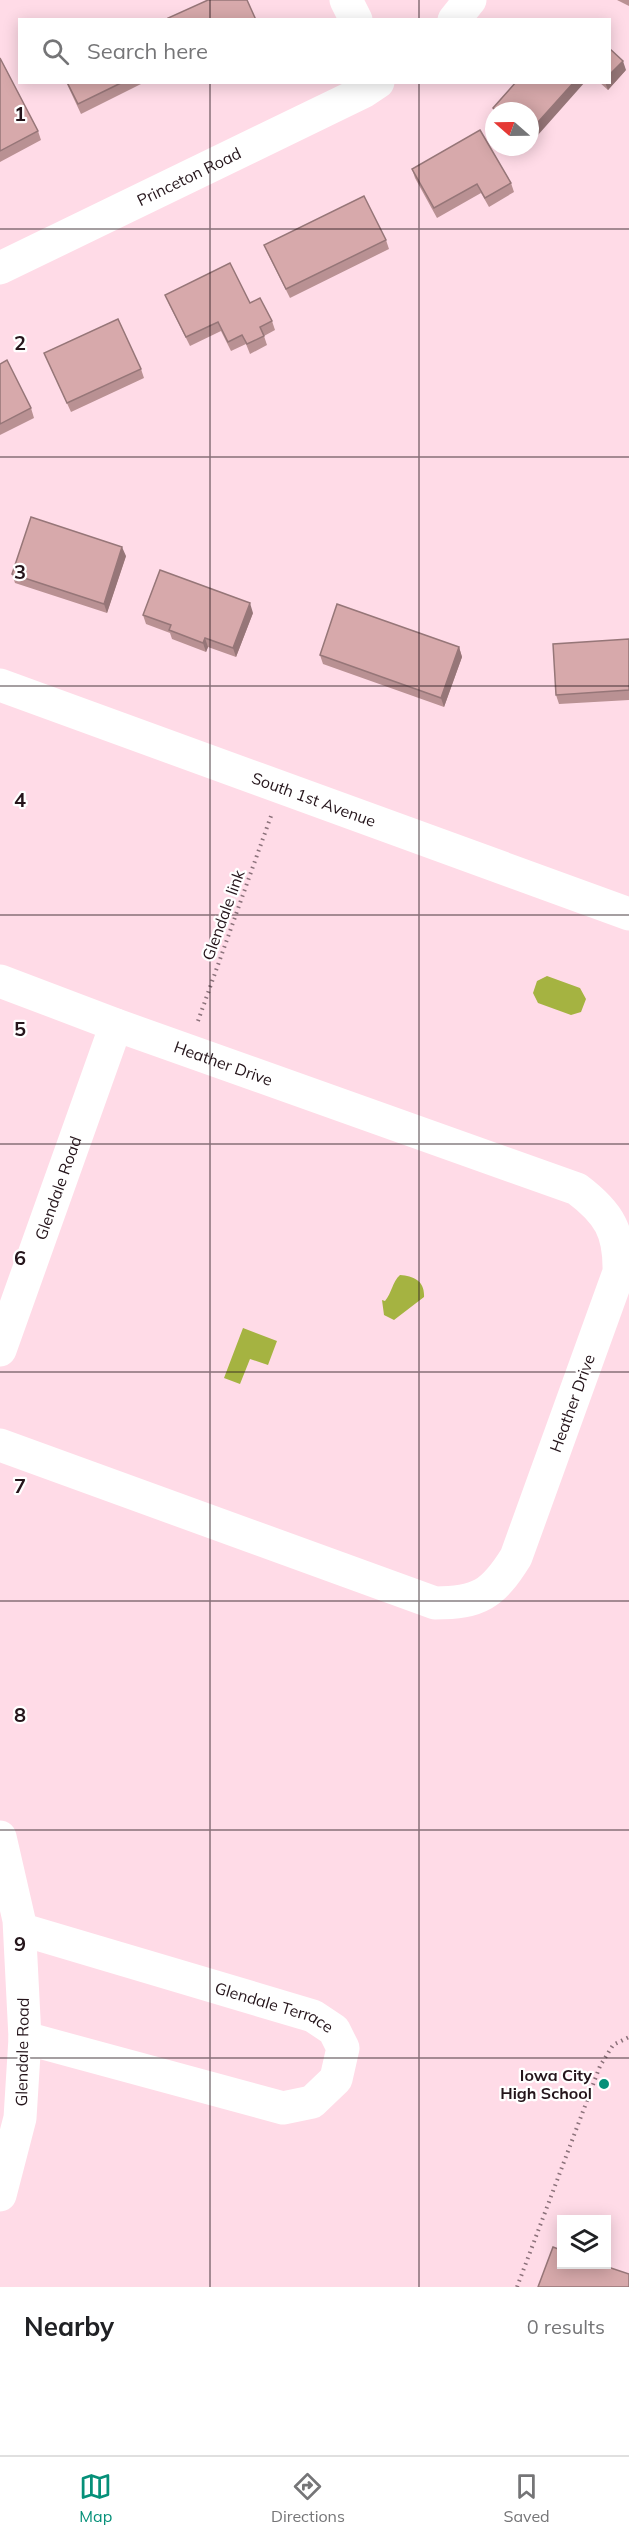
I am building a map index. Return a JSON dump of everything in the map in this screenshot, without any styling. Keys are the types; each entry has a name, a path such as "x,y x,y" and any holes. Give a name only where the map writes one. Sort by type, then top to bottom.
{"street":[{"path":"346,0 355,18"},
{"path":"456,18 470,0"},
{"name":"Princeton Road","path":"0,268 363,92 375,84"},
{"name":"South 1st Avenue","path":"0,685 629,914"},
{"name":"Heather Drive","path":"0,981 187,1051 577,1190 598,1206 613,1228 620,1251 619,1272 516,1557 501,1581 480,1596 458,1603 435,1603 0,1445"},
{"name":"Glendale Road","path":"0,1350 116,1025"},
{"name":"Glendale Road","path":"0,1837 20,1929 25,2038 20,2118 0,2195"},
{"name":"Glendale Terrace","path":"20,1929 313,2016 334,2030 343,2048 336,2079 312,2102 283,2108 25,2038"}],"path":[{"name":"Glendale link","path":"187,1051 281,788"},
{"path":"517,2287 600,2066 613,2045 629,2037"}],"shaded area":[{"path":"547,976 580,988 586,999 581,1012 571,1015 538,1003 533,993 537,981"},
{"path":"400,1275 418,1280 423,1287 424,1297 394,1320 384,1315 382,1300 385,1301"},
{"path":"243,1328 277,1341 268,1365 250,1359 240,1384 224,1378"}],"building":[{"path":"208,0 247,0 255,18 168,18"},
{"path":"611,50 623,61 611,73"},
{"path":"0,58 38,131 0,151"},
{"path":"68,84 119,84 78,104"},
{"path":"514,84 572,84 539,121 539,102 498,102"},
{"path":"480,130 485,139 485,156 495,156 511,183 485,198 477,184 434,208 412,169"},
{"path":"364,196 386,240 286,289 264,245"},
{"path":"230,263 250,303 260,298 272,321 260,327 264,336 247,344 242,335 228,342 218,322 186,337 165,295"},
{"path":"118,319 141,369 67,403 44,353"},
{"path":"7,360 31,408 0,424 0,364"},
{"path":"31,517 122,547 104,604 12,574"},
{"path":"160,570 250,603 233,648 205,638 203,643 169,630 171,625 143,615"},
{"path":"337,604 459,647 441,698 320,655"},
{"path":"629,639 629,690 556,695 553,644"},
{"path":"553,2247 557,2248 557,2269 611,2268 629,2274 629,2287 538,2287"}],"place":[{"name":"Iowa City High School","path":"604,2084"}]}
